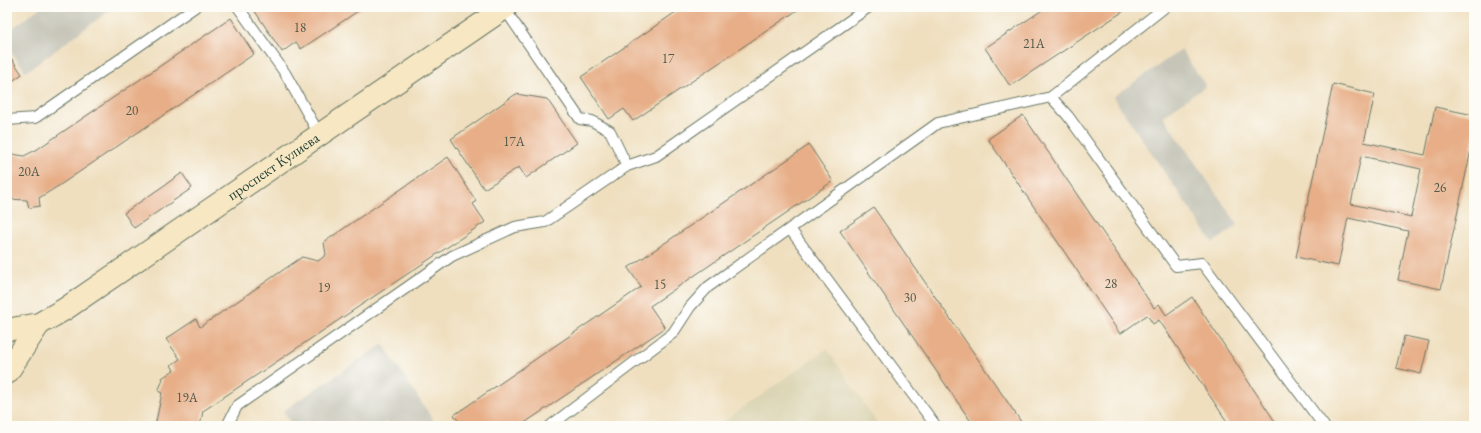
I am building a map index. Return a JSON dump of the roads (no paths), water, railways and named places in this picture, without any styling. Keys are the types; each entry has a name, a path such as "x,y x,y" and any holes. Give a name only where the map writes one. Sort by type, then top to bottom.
{"main road":[{"name":"проспект Кулиева","path":"39,324 155,248 319,134 505,8"},
{"path":"7,330 39,324"},
{"path":"7,373 39,324"}],"lane":[{"path":"7,120 35,118 195,7"},
{"path":"238,7 285,74 319,134"},
{"path":"228,426 237,406 452,256 515,227 545,222 627,166 656,156 869,7"},
{"path":"550,426 673,333 690,307 708,287 938,123 1051,96 1165,7"},
{"path":"505,8 580,119 592,121 610,131 627,166"},
{"path":"1051,96 1072,122 1176,266 1202,263 1324,426"},
{"path":"790,229 936,426"}]}
